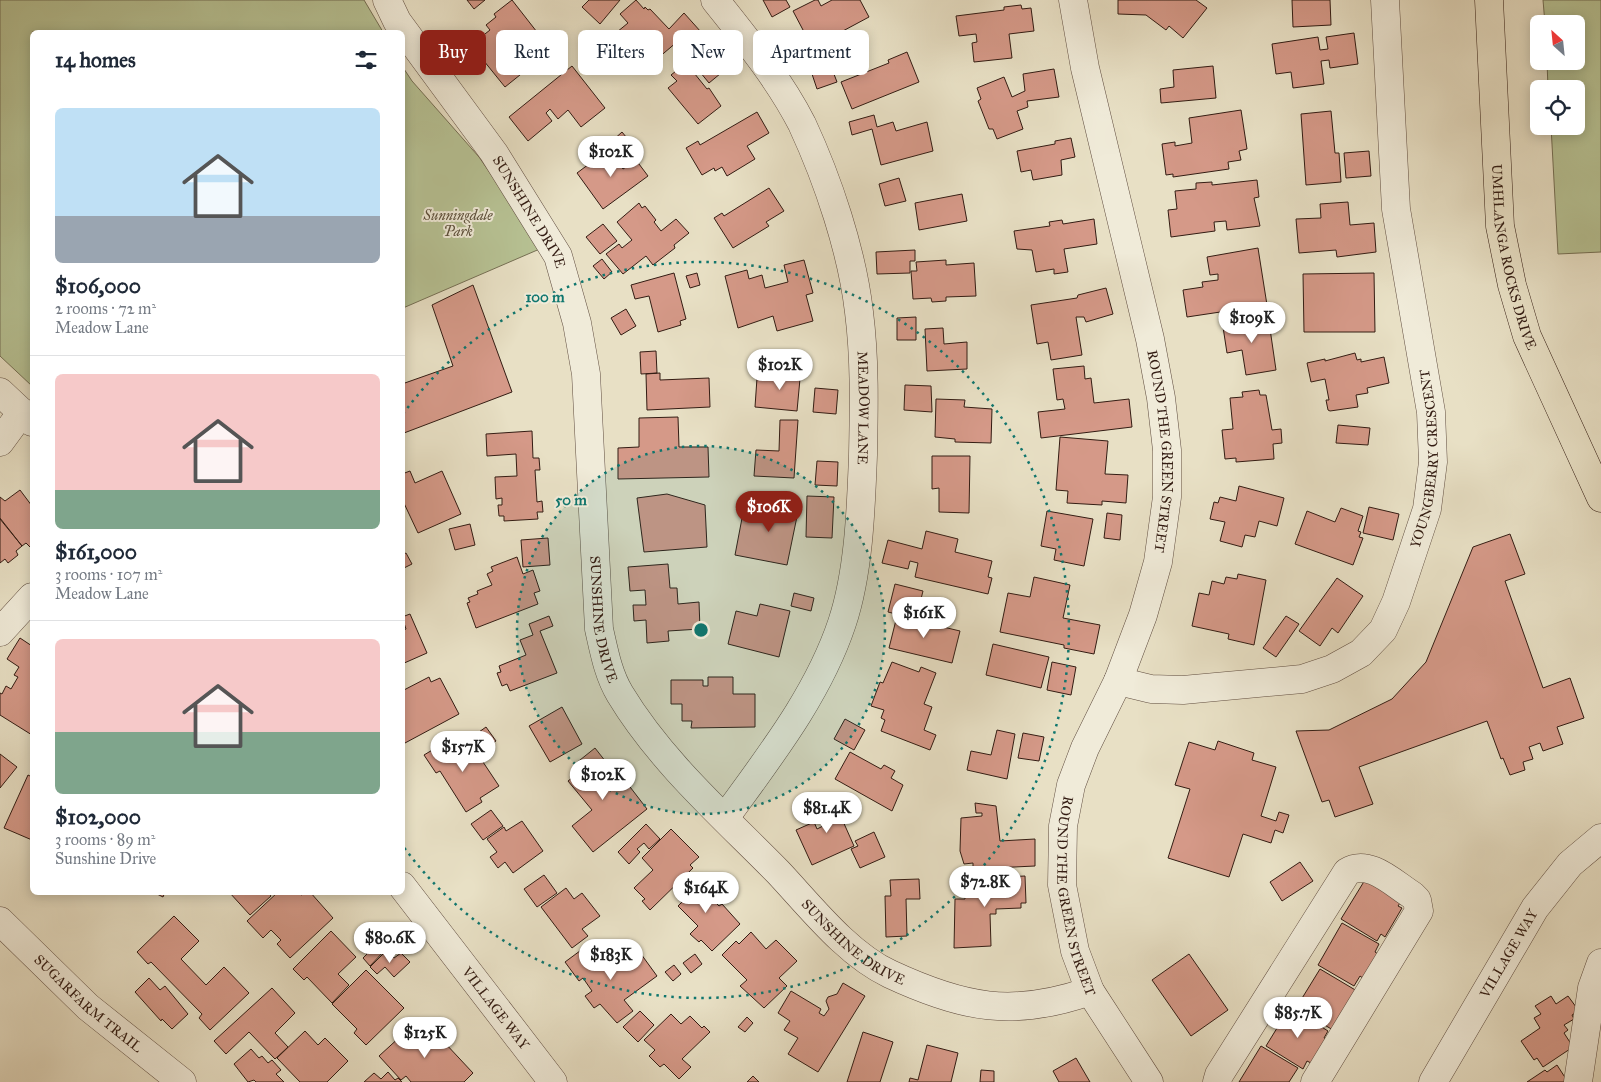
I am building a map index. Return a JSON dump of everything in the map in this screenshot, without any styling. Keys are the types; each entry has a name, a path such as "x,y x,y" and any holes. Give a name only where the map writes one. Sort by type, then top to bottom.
{"main road":[{"name":"UMHLANGA ROCKS DRIVE","path":"1489,0 1500,226 1512,285 1527,336 1601,498"}],"street":[{"name":"SUNSHINE DRIVE","path":"387,0 404,30"},
{"name":"MEADOW LANE","path":"715,0 765,63 801,124 829,192 847,254 859,311 864,398 857,551 842,622 814,685 779,744 725,818"},
{"name":"ROUND THE GREEN STREET","path":"1073,0 1085,68 1150,339 1161,398 1167,450 1167,497 1158,562 1143,615 1118,681 1085,748 1071,786 1064,826 1062,885 1075,951 1090,991 1150,1082"},
{"name":"YOUNGBERRY CRESCENT","path":"1118,681 1151,689 1182,690 1302,679 1332,670 1361,653 1383,630 1396,602 1427,509 1433,462 1431,412 1396,209 1385,0"},
{"name":"SUNSHINE DRIVE","path":"405,32 494,153 558,256 576,323 586,374 600,629 607,666 619,693 681,774 851,948 888,973 950,998 984,1006 1014,1008 1057,1003 1090,991"},
{"path":"0,392 27,417 0,442"},
{"path":"0,632 30,600"},
{"name":"VILLAGE WAY","path":"1433,1082 1535,908 1570,864 1601,838"},
{"path":"1217,1082 1219,1075 1347,872 1360,866 1369,868 1412,895 1417,900 1419,911 1319,1081"},
{"name":"VILLAGE WAY","path":"405,890 553,1082"},
{"name":"SUGARFARM TRAIL","path":"0,922 88,1007 182,1082"},
{"path":"1578,1082 1592,988 1601,963"}],"green space":[{"path":"0,0 364,0 382,30 30,30 30,384 0,356"},
{"path":"1543,0 1601,0 1601,252 1558,254 1551,135 1585,135 1585,80 1548,80 1547,70 1585,70 1585,15 1544,15"},
{"name":"Sunningdale Park","path":"405,70 412,81 479,157 542,248 405,307"}],"building":[{"path":"467,0 485,0 474,9"},
{"path":"512,0 535,30 496,30 496,75 520,75 505,87 486,64 486,33 490,30 486,25 496,17 494,14"},
{"path":"589,0 620,0 600,24 582,7"},
{"path":"636,0 644,9 645,7 648,10 650,9 669,29 684,13 699,30 673,30 673,45 663,54 663,30 619,30 628,23 620,14"},
{"path":"763,0 786,0 790,7 772,17"},
{"path":"815,0 818,0 821,6 832,0 860,0 869,17 845,30 803,30 793,11"},
{"path":"1118,0 1196,0 1207,8 1183,38 1169,26 1166,30 1146,15 1118,14"},
{"path":"1292,0 1330,0 1331,25 1293,27"},
{"path":"1021,5 1022,9 1031,8 1034,31 1009,34 1012,58 974,62 972,43 977,42 976,34 959,36 956,16 1004,10 1004,7"},
{"path":"1354,33 1358,64 1330,68 1329,60 1321,61 1324,84 1293,88 1291,72 1276,74 1272,44 1318,37 1320,50 1328,49 1326,37"},
{"path":"907,52 919,82 852,109 841,82 859,75 869,75 869,71 889,63 888,60"},
{"path":"572,66 605,108 581,127 568,110 558,119 550,109 546,113 552,121 528,141 509,117 561,75 568,75 568,69"},
{"path":"1213,66 1216,98 1161,103 1160,89 1174,87 1173,70"},
{"path":"1054,69 1059,97 1027,101 1028,107 1017,111 1023,129 997,139 993,129 989,129 978,101 981,99 977,88 1004,77 1012,97 1025,91 1023,74"},
{"path":"673,73 673,75 696,75 707,89 709,88 721,106 698,124 668,88 677,81 671,75"},
{"path":"702,75 719,75 709,83"},
{"path":"812,75 834,75 837,82 817,89"},
{"path":"1241,110 1247,149 1239,151 1241,160 1228,162 1229,169 1173,177 1173,174 1166,175 1162,144 1175,142 1175,146 1192,143 1189,118"},
{"path":"1331,111 1335,153 1339,153 1341,182 1306,185 1301,114"},
{"path":"757,112 769,133 747,146 755,159 727,176 722,167 715,171 714,168 702,175 686,148 698,141 700,145"},
{"path":"874,115 877,127 893,122 896,131 927,122 933,151 881,165 872,129 852,135 849,122"},
{"path":"622,132 640,154 628,164 611,142"},
{"path":"1071,138 1075,157 1061,160 1062,175 1033,180 1031,170 1021,172 1017,151 1055,144 1055,141"},
{"path":"609,149 623,169 636,160 648,176 603,209 577,173"},
{"path":"1369,151 1371,176 1346,178 1344,153"},
{"path":"899,178 906,201 885,206 879,184"},
{"path":"1257,180 1259,197 1254,198 1260,226 1227,230 1226,221 1214,222 1215,231 1171,237 1168,210 1177,209 1175,191 1196,189 1196,183 1212,182 1212,185"},
{"path":"769,188 784,211 766,222 769,226 733,248 714,218 722,213 724,216"},
{"path":"962,194 967,221 919,230 915,203"},
{"path":"1348,202 1350,225 1374,223 1376,252 1337,257 1336,250 1299,253 1296,219 1321,218 1320,204"},
{"path":"639,203 642,208 645,206 656,220 654,222 661,231 676,219 689,233 674,245 675,248 653,265 646,256 623,274 606,254 619,244 622,248 632,240 617,222"},
{"path":"1094,219 1097,244 1064,249 1068,272 1054,274 1054,269 1036,272 1032,250 1017,249 1014,231 1050,226 1049,222 1062,220 1063,224"},
{"path":"603,224 617,241 600,254 586,237"},
{"path":"1258,248 1267,305 1187,317 1183,290 1203,287 1202,282 1218,280 1218,274 1210,275 1207,257"},
{"path":"915,250 915,261 910,261 910,273 877,274 876,252"},
{"path":"602,259 612,272 604,279 593,266"},
{"path":"804,260 813,293 806,295 813,321 777,331 773,316 738,328 725,276 747,270 749,279 762,275 765,288 788,282 784,265"},
{"path":"946,260 946,265 974,263 976,296 946,297 946,301 932,302 931,298 913,299 911,271 917,271 916,262"},
{"path":"674,273 686,319 680,321 681,325 658,332 649,296 635,299 631,285"},
{"path":"697,273 700,285 690,288 686,276"},
{"path":"1374,273 1375,332 1304,332 1303,274"},
{"path":"473,285 512,392 405,433 405,383 453,366 432,305"},
{"path":"1106,288 1113,314 1086,322 1084,317 1076,317 1082,355 1051,360 1048,342 1037,344 1031,305 1077,298 1078,295"},
{"path":"626,309 636,326 621,335 611,318"},
{"path":"1268,315 1276,370 1246,375 1242,350 1227,353 1223,327 1237,325 1236,321"},
{"path":"916,317 916,340 897,340 897,318"},
{"path":"943,328 944,344 967,342 967,369 927,371 925,329"},
{"path":"656,351 657,373 641,374 640,352"},
{"path":"1355,353 1357,360 1361,359 1361,362 1384,357 1389,383 1367,388 1368,393 1356,395 1358,407 1330,411 1328,410 1326,400 1329,400 1325,379 1311,382 1307,363 1325,359 1325,361"},
{"path":"782,366 801,368 797,411 755,407 757,378 780,380"},
{"path":"1084,366 1085,379 1091,378 1094,403 1129,399 1132,427 1041,438 1038,412 1065,409 1063,399 1057,400 1053,369"},
{"path":"660,373 660,380 709,378 710,407 647,410 646,374"},
{"path":"905,385 931,386 932,412 904,410"},
{"path":"815,388 838,390 836,414 813,412"},
{"path":"1259,390 1260,395 1266,395 1272,430 1281,429 1282,443 1273,444 1274,459 1236,462 1236,458 1225,459 1222,430 1233,429 1230,398 1243,397 1242,392"},
{"path":"936,399 965,400 964,407 992,409 991,443 955,442 955,439 935,437"},
{"path":"678,417 679,447 708,447 709,477 618,479 618,448 639,447 639,418"},
{"path":"780,420 798,420 794,478 754,476 756,450 779,451"},
{"path":"1338,425 1370,428 1368,445 1336,443"},
{"path":"532,431 533,458 539,458 540,470 535,470 537,502 542,501 543,512 537,512 538,519 504,521 504,516 499,516 498,505 502,505 502,498 496,499 495,477 517,476 516,454 487,456 486,434"},
{"path":"1060,437 1108,441 1105,474 1128,475 1126,503 1102,501 1102,505 1067,503 1068,491 1056,490"},
{"path":"932,456 970,456 969,513 939,512 939,488 932,489"},
{"path":"817,461 838,462 837,486 815,485"},
{"path":"410,471 415,483 442,471 461,514 418,533 405,505 405,473"},
{"path":"1239,486 1284,498 1277,526 1259,521 1255,537 1245,535 1242,547 1220,541 1225,522 1210,519 1214,502 1218,503 1220,497 1236,501"},
{"path":"20,490 30,503 30,547 26,543 22,546 0,518 0,497 5,501"},
{"path":"667,494 705,505 707,547 644,552 637,498"},
{"path":"807,496 834,497 832,538 806,537"},
{"path":"775,497 800,502 787,565 735,555 743,513 770,519"},
{"path":"1369,507 1399,514 1393,540 1363,533"},
{"path":"1341,508 1363,516 1358,531 1361,532 1359,537 1363,538 1353,565 1295,544 1307,511 1335,522"},
{"path":"1047,511 1093,519 1084,566 1054,560 1056,549 1041,546"},
{"path":"1107,513 1122,515 1120,540 1104,538"},
{"path":"0,519 22,546 16,551 18,555 8,563 5,559 0,563"},
{"path":"470,524 475,545 455,550 449,529"},
{"path":"926,531 958,539 955,552 992,561 988,577 992,578 988,594 915,577 918,563 910,561 908,569 882,563 888,540 922,549"},
{"path":"1510,534 1525,574 1505,581 1543,688 1570,678 1584,718 1557,727 1563,744 1543,751 1540,743 1529,747 1533,759 1523,762 1525,770 1510,775 1503,758 1501,759 1487,721 1359,767 1373,804 1335,817 1329,800 1322,802 1296,731 1329,730 1392,699 1426,662 1473,547"},
{"path":"548,538 550,565 523,567 521,540"},
{"path":"405,554 412,564 405,568"},
{"path":"517,557 523,574 533,570 540,591 534,593 538,604 476,628 467,603 470,602 468,598 478,594 477,591 492,585 487,574 493,571 491,567"},
{"path":"668,564 670,588 677,588 678,604 699,602 700,629 668,631 669,641 647,643 646,620 634,621 633,605 646,605 645,590 630,591 628,567"},
{"path":"1238,574 1266,580 1254,645 1228,639 1229,634 1192,626 1199,593 1209,595 1212,581 1224,584 1226,577 1237,579"},
{"path":"1034,577 1070,585 1063,618 1100,625 1094,654 1064,648 1064,645 1000,632 1008,593 1030,597"},
{"path":"1337,578 1363,596 1338,633 1332,628 1320,646 1299,631"},
{"path":"895,584 923,591 916,619 888,612"},
{"path":"794,593 814,598 811,611 791,606"},
{"path":"760,604 790,611 779,657 728,644 736,611 757,616"},
{"path":"410,614 427,653 405,663 406,629 405,616"},
{"path":"549,616 553,626 540,631 557,673 510,691 507,684 502,686 497,673 501,672 499,666 526,655 520,640 533,635 529,624"},
{"path":"897,616 960,631 952,663 889,648"},
{"path":"1286,616 1299,624 1276,657 1263,648"},
{"path":"20,638 30,645 30,734 0,715 0,693 2,694 6,686 11,689 18,677 14,675 19,667 7,659"},
{"path":"993,644 1049,657 1041,688 986,675"},
{"path":"892,662 919,672 921,667 936,673 924,704 932,707 924,730 936,735 930,750 881,731 885,720 881,718 884,710 871,706 880,682 883,683"},
{"path":"1052,662 1076,667 1071,695 1047,690"},
{"path":"429,677 431,682 440,678 459,714 405,743 405,689"},
{"path":"708,677 733,677 733,694 755,694 755,727 691,728 692,721 682,721 682,704 671,704 671,680 703,680 703,686 708,686"},
{"path":"562,707 582,744 550,762 529,726"},
{"path":"845,719 865,730 854,750 834,739"},
{"path":"486,727 496,741 481,751 472,737"},
{"path":"997,730 1015,734 1007,779 967,770 971,751 991,755"},
{"path":"1023,733 1044,737 1039,761 1018,758"},
{"path":"1218,741 1254,753 1252,760 1276,767 1261,816 1276,821 1279,812 1289,815 1283,833 1275,830 1271,843 1243,834 1229,877 1168,858 1190,789 1175,785 1189,742 1215,750"},
{"path":"460,742 466,752 473,747 499,786 480,798 482,802 466,812 440,771 436,773 424,755 444,743 448,749"},
{"path":"595,748 624,785 627,783 647,809 593,852 572,826 592,810 568,781 581,771 575,764"},
{"path":"850,752 881,769 884,765 895,771 891,778 903,785 892,811 835,779"},
{"path":"0,754 17,767 0,788"},
{"path":"28,775 30,776 30,839 4,828"},
{"path":"845,800 850,816 842,819 854,846 812,865 796,830 814,822 817,829 825,825 817,812"},
{"path":"975,803 996,806 1000,841 1035,839 1035,866 973,869 973,863 964,864 960,851 961,818 982,816 982,813 976,813"},
{"path":"491,810 503,826 483,840 471,824"},
{"path":"522,821 543,851 513,873 505,862 498,868 490,857 497,852 487,839 504,827 506,831"},
{"path":"646,824 660,839 649,849 644,843 637,849 640,852 629,864 618,852"},
{"path":"671,829 699,857 690,865 693,868 650,910 642,901 645,899 634,888 653,870 642,858"},
{"path":"874,832 885,857 860,868 851,849 858,846 855,841"},
{"path":"1300,862 1313,881 1282,901 1270,882"},
{"path":"695,874 711,890 707,894 719,906 722,904 740,924 712,951 701,940 699,942 690,934 698,926 678,906 687,897 679,889"},
{"path":"544,875 557,893 537,907 524,889"},
{"path":"1368,875 1404,897 1398,906 1402,908 1385,937 1381,934 1377,941 1341,919"},
{"path":"1025,876 1026,903 1021,903 1021,908 996,909 996,914 990,914 991,946 954,948 955,899 965,899 964,878 997,877 997,882 1006,881 1006,877"},
{"path":"919,879 920,899 906,899 907,936 886,937 885,896 891,896 890,880"},
{"path":"566,888 574,899 582,893 600,916 582,929 588,936 572,948 541,907"},
{"path":"232,895 270,895 271,896 250,915"},
{"path":"275,895 313,895 333,918 290,958 277,944 281,940 271,930 263,938 247,921"},
{"path":"174,916 199,941 181,959 206,985 224,967 249,993 210,1030 199,1018 202,1014 151,962 148,964 137,952"},
{"path":"1342,923 1379,944 1375,952 1378,954 1364,979 1360,976 1354,986 1318,965"},
{"path":"374,927 385,937 379,942 386,949 370,966 363,958 367,954 357,944"},
{"path":"331,931 356,957 338,974 349,985 332,1003 307,977 304,980 293,969"},
{"path":"751,932 766,949 776,940 797,961 779,978 787,986 764,1008 740,986 747,980 722,955 736,941 739,944"},
{"path":"588,945 595,955 590,958 596,967 611,955 621,969 641,954 657,976 624,1000 633,1011 617,1023 600,1004 594,1008 585,996 592,991 583,978 579,981 565,962"},
{"path":"387,950 394,958 401,953 410,962 394,977 385,967 377,974 370,967"},
{"path":"695,954 702,964 691,973 683,963"},
{"path":"1189,954 1228,1010 1191,1036 1152,980"},
{"path":"674,965 681,974 673,981 665,972"},
{"path":"1320,969 1357,991 1333,1030 1296,1008"},
{"path":"366,970 404,1008 366,1045 354,1033 357,1029 332,1004"},
{"path":"149,978 160,990 165,986 188,1014 172,1029 162,1019 161,1021 135,992"},
{"path":"843,983 865,996 818,1072 788,1054 798,1038 784,1030 790,1021 778,1013 791,991 821,1009 819,1013 824,1016 829,1009 826,1001 828,997 837,994"},
{"path":"272,988 295,1013 275,1033 288,1047 275,1059 249,1032 226,1054 214,1041"},
{"path":"1551,996 1556,1004 1568,996 1579,1011 1572,1015 1574,1019 1564,1025 1568,1030 1564,1033 1573,1047 1543,1067 1537,1058 1534,1060 1521,1041 1540,1028 1534,1018 1541,1014 1535,1006"},
{"path":"1290,1007 1328,1031 1324,1038 1326,1039 1311,1063 1307,1061 1303,1069 1266,1046"},
{"path":"640,1011 654,1025 638,1042 623,1027"},
{"path":"671,1014 681,1024 690,1016 702,1028 704,1026 710,1032 682,1059 691,1067 679,1079 664,1064 660,1067 649,1056 655,1050 644,1040"},
{"path":"747,1017 753,1023 745,1032 738,1027"},
{"path":"413,1025 422,1035 430,1027 473,1073 464,1082 411,1082 406,1076 401,1080 379,1056"},
{"path":"305,1031 318,1045 325,1038 348,1061 327,1082 300,1082 277,1058"},
{"path":"863,1032 893,1042 880,1082 847,1082"},
{"path":"927,1045 958,1053 951,1082 909,1082 910,1078 918,1080"},
{"path":"1261,1046 1298,1068 1289,1082 1239,1082"},
{"path":"251,1049 259,1058 262,1056 268,1063 272,1060 281,1070 276,1074 284,1082 256,1082 254,1080 248,1082 234,1064"},
{"path":"1076,1058 1090,1082 1059,1082 1053,1071"},
{"path":"1557,1065 1568,1082 1527,1082 1545,1070 1547,1072"},
{"path":"981,1070 994,1071 994,1082 980,1082"},
{"path":"388,1072 395,1080 398,1078 402,1082 364,1082 374,1073 381,1079"},
{"path":"753,1076 759,1082 747,1082"}]}
